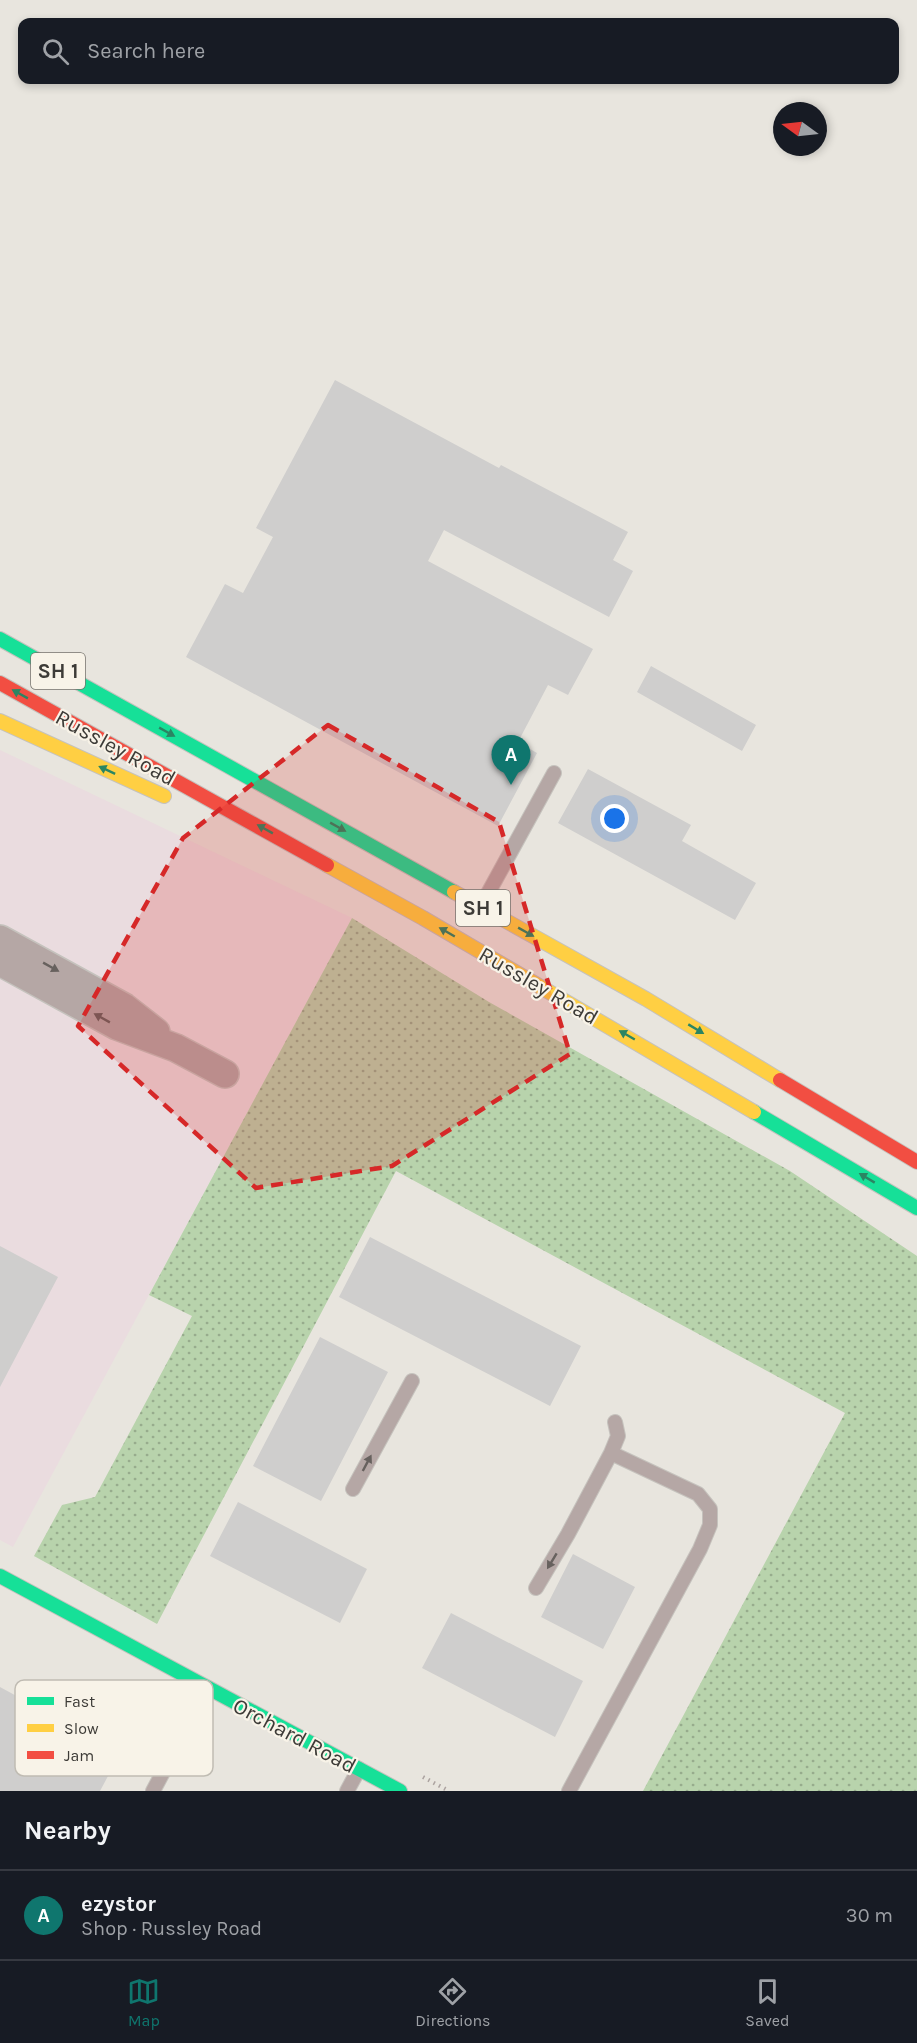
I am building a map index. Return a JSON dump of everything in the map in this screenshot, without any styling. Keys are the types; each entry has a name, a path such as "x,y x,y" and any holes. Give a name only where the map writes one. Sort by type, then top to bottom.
{"main road":[{"name":"Russley Road","path":"0,639 646,999 917,1162"},
{"name":"Russley Road","path":"0,683 407,909 917,1208"},
{"path":"0,721 172,800"},
{"path":"335,885 407,909"},
{"path":"846,1119 907,1139"},
{"name":"Orchard Road","path":"0,1576 193,1680"},
{"name":"Orchard Road","path":"213,1691 400,1791"}],"street":[{"path":"0,939 124,1007 176,1048"},
{"path":"0,962 117,1026 176,1048 225,1074"}],"lane":[{"path":"481,906 554,773"},
{"path":"353,1489 412,1380"},
{"path":"536,1588 611,1453 618,1436 615,1422"},
{"path":"569,1791 700,1549 710,1525 710,1509 698,1494 611,1453"},
{"path":"347,1791 359,1769"},
{"path":"153,1791 161,1776"}],"highlighted area":[{"path":"328,725 499,822 570,1054 392,1166 256,1188 78,1026 183,838"}],"shaded area":[{"path":"0,750 352,918 13,1547 0,1540"}],"green space":[{"path":"352,918 489,1002 790,1171 917,1256 917,1791 643,1791 845,1413 396,1171 157,1624 34,1556 62,1505 95,1497 192,1316 149,1295"}],"building":[{"path":"335,380 499,468 501,465 628,532 613,560 633,571 609,617 444,530 428,561 593,649 568,695 548,685 518,742 537,753 498,826 186,657 225,584 243,593 273,537 256,528"},
{"path":"651,666 756,725 742,751 637,692"},
{"path":"588,769 691,825 682,841 756,883 735,920 558,823"},
{"path":"370,1237 581,1346 550,1406 339,1297"},
{"path":"0,1246 58,1277 0,1387"},
{"path":"320,1337 388,1372 321,1501 253,1466"},
{"path":"238,1502 367,1569 340,1623 210,1556"},
{"path":"573,1554 635,1587 603,1649 541,1617"},
{"path":"451,1613 583,1681 555,1737 422,1668"},
{"path":"0,1687 15,1695 15,1776 108,1776 100,1791 0,1791"}],"traffic: fast":[{"path":"0,639 454,892"},
{"path":"754,1112 917,1208"},
{"path":"0,1576 193,1680"},
{"path":"213,1690 400,1791"}],"traffic: slow":[{"path":"0,721 164,796"},
{"path":"327,865 423,918 754,1112"},
{"path":"454,892 646,999 780,1080"}],"traffic: jam":[{"path":"0,683 327,865"},
{"path":"780,1080 917,1162"}],"place":[{"name":"ezystor","path":"511,785"}]}
